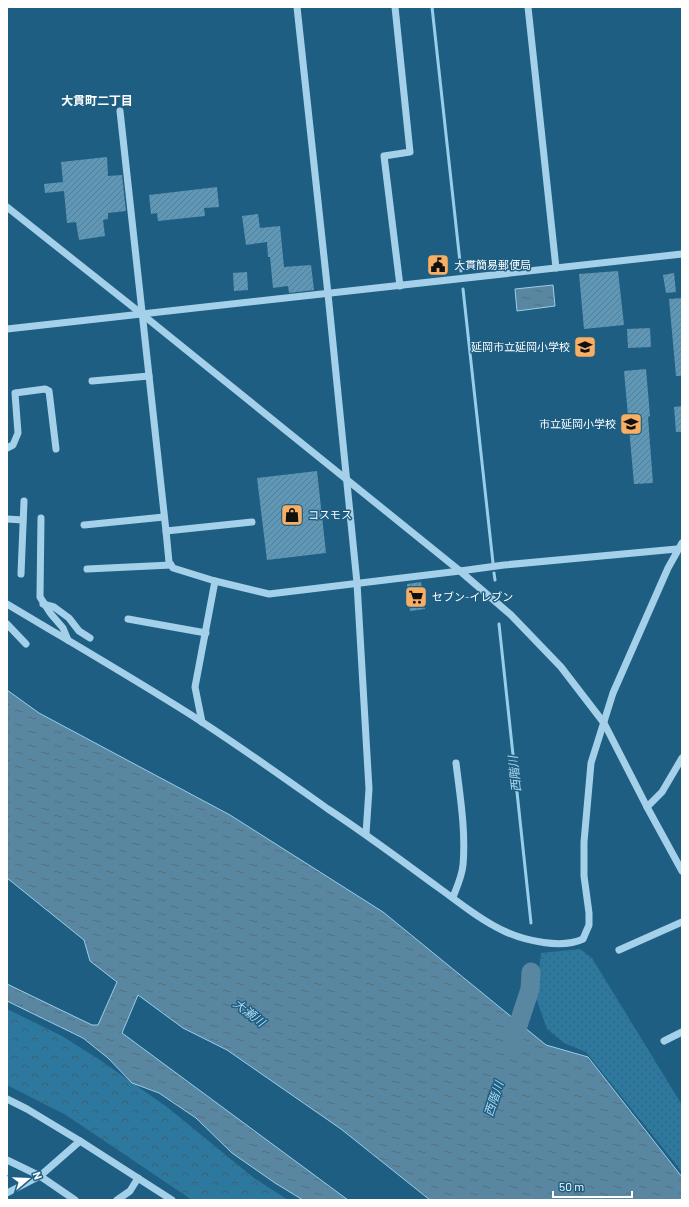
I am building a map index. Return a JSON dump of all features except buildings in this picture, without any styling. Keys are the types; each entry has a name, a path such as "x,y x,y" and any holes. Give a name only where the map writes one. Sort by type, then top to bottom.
{"street":[{"path":"297,7 357,583 369,789 366,834"},
{"path":"395,7 410,152 384,156 400,286"},
{"path":"528,7 556,268"},
{"path":"120,111 169,562 173,568 215,582 269,594 504,565 678,549"},
{"path":"7,207 460,571 511,615 561,667 604,723 647,808 682,871"},
{"path":"7,329 682,254"},
{"path":"92,381 149,376"},
{"path":"7,448 13,445 18,433 15,393 45,389 49,391 56,449"},
{"path":"22,574 24,501"},
{"path":"84,525 164,517"},
{"path":"41,518 40,597 43,604 63,628 68,641"},
{"path":"7,519 24,520"},
{"path":"166,531 252,522"},
{"path":"7,604 202,722 366,834 453,897 471,912 504,931 522,938 542,942 566,943 576,942 583,939 589,925 589,913 584,876 584,842 591,763 613,693 682,543"},
{"path":"87,569 171,565"},
{"path":"202,722 195,688 215,582"},
{"path":"43,604 54,607 69,618 78,632 90,638"},
{"path":"128,619 206,633"},
{"path":"7,624 26,644"},
{"path":"647,808 662,792 682,758"},
{"path":"453,897 460,879 463,865 464,830 456,763"},
{"path":"619,950 682,922"},
{"path":"664,1041 682,1032"},
{"path":"7,1099 27,1109 172,1200"},
{"path":"7,1193 40,1176 80,1142"},
{"path":"7,1160 40,1176 75,1200"},
{"path":"117,1200 130,1190 138,1178"}],"green space":[{"path":"580,949 592,958 682,1105 682,1172 586,1052 564,1043 547,1029 536,998 541,953"},
{"path":"7,1009 62,1036 100,1060 167,1107 254,1178 288,1200 192,1200 66,1115 7,1085"}],"water":[{"path":"553,285 555,306 517,311 515,289"},
{"name":"大瀬川","path":"7,690 39,713 230,815 383,912 546,1045 588,1057 682,1177 682,1200 430,1200 341,1129 227,1050 183,1028 138,995 122,1033 348,1200 303,1200 275,1183 232,1153 196,1118 159,1093 132,1083 108,1058 83,1038 7,1001 7,984 92,1025 98,1025 117,982 90,961 84,940 7,878"}],"waterway":[{"path":"432,7 461,271"},
{"path":"463,289 493,563"},
{"path":"494,573 495,580"},
{"name":"西階川","path":"499,624 531,923"},
{"name":"西階川","path":"511,1047 530,989 531,972"}],"place":[{"name":"大貫簡易郵便局","path":"438,265"},
{"name":"延岡市立延岡小学校","path":"585,347"},
{"name":"市立延岡小学校","path":"631,424"},
{"name":"コスモス","path":"292,515"},
{"name":"セブン-イレブン","path":"416,597"}],"district":[{"name":"大貫町二丁目","path":"97,101"}]}
